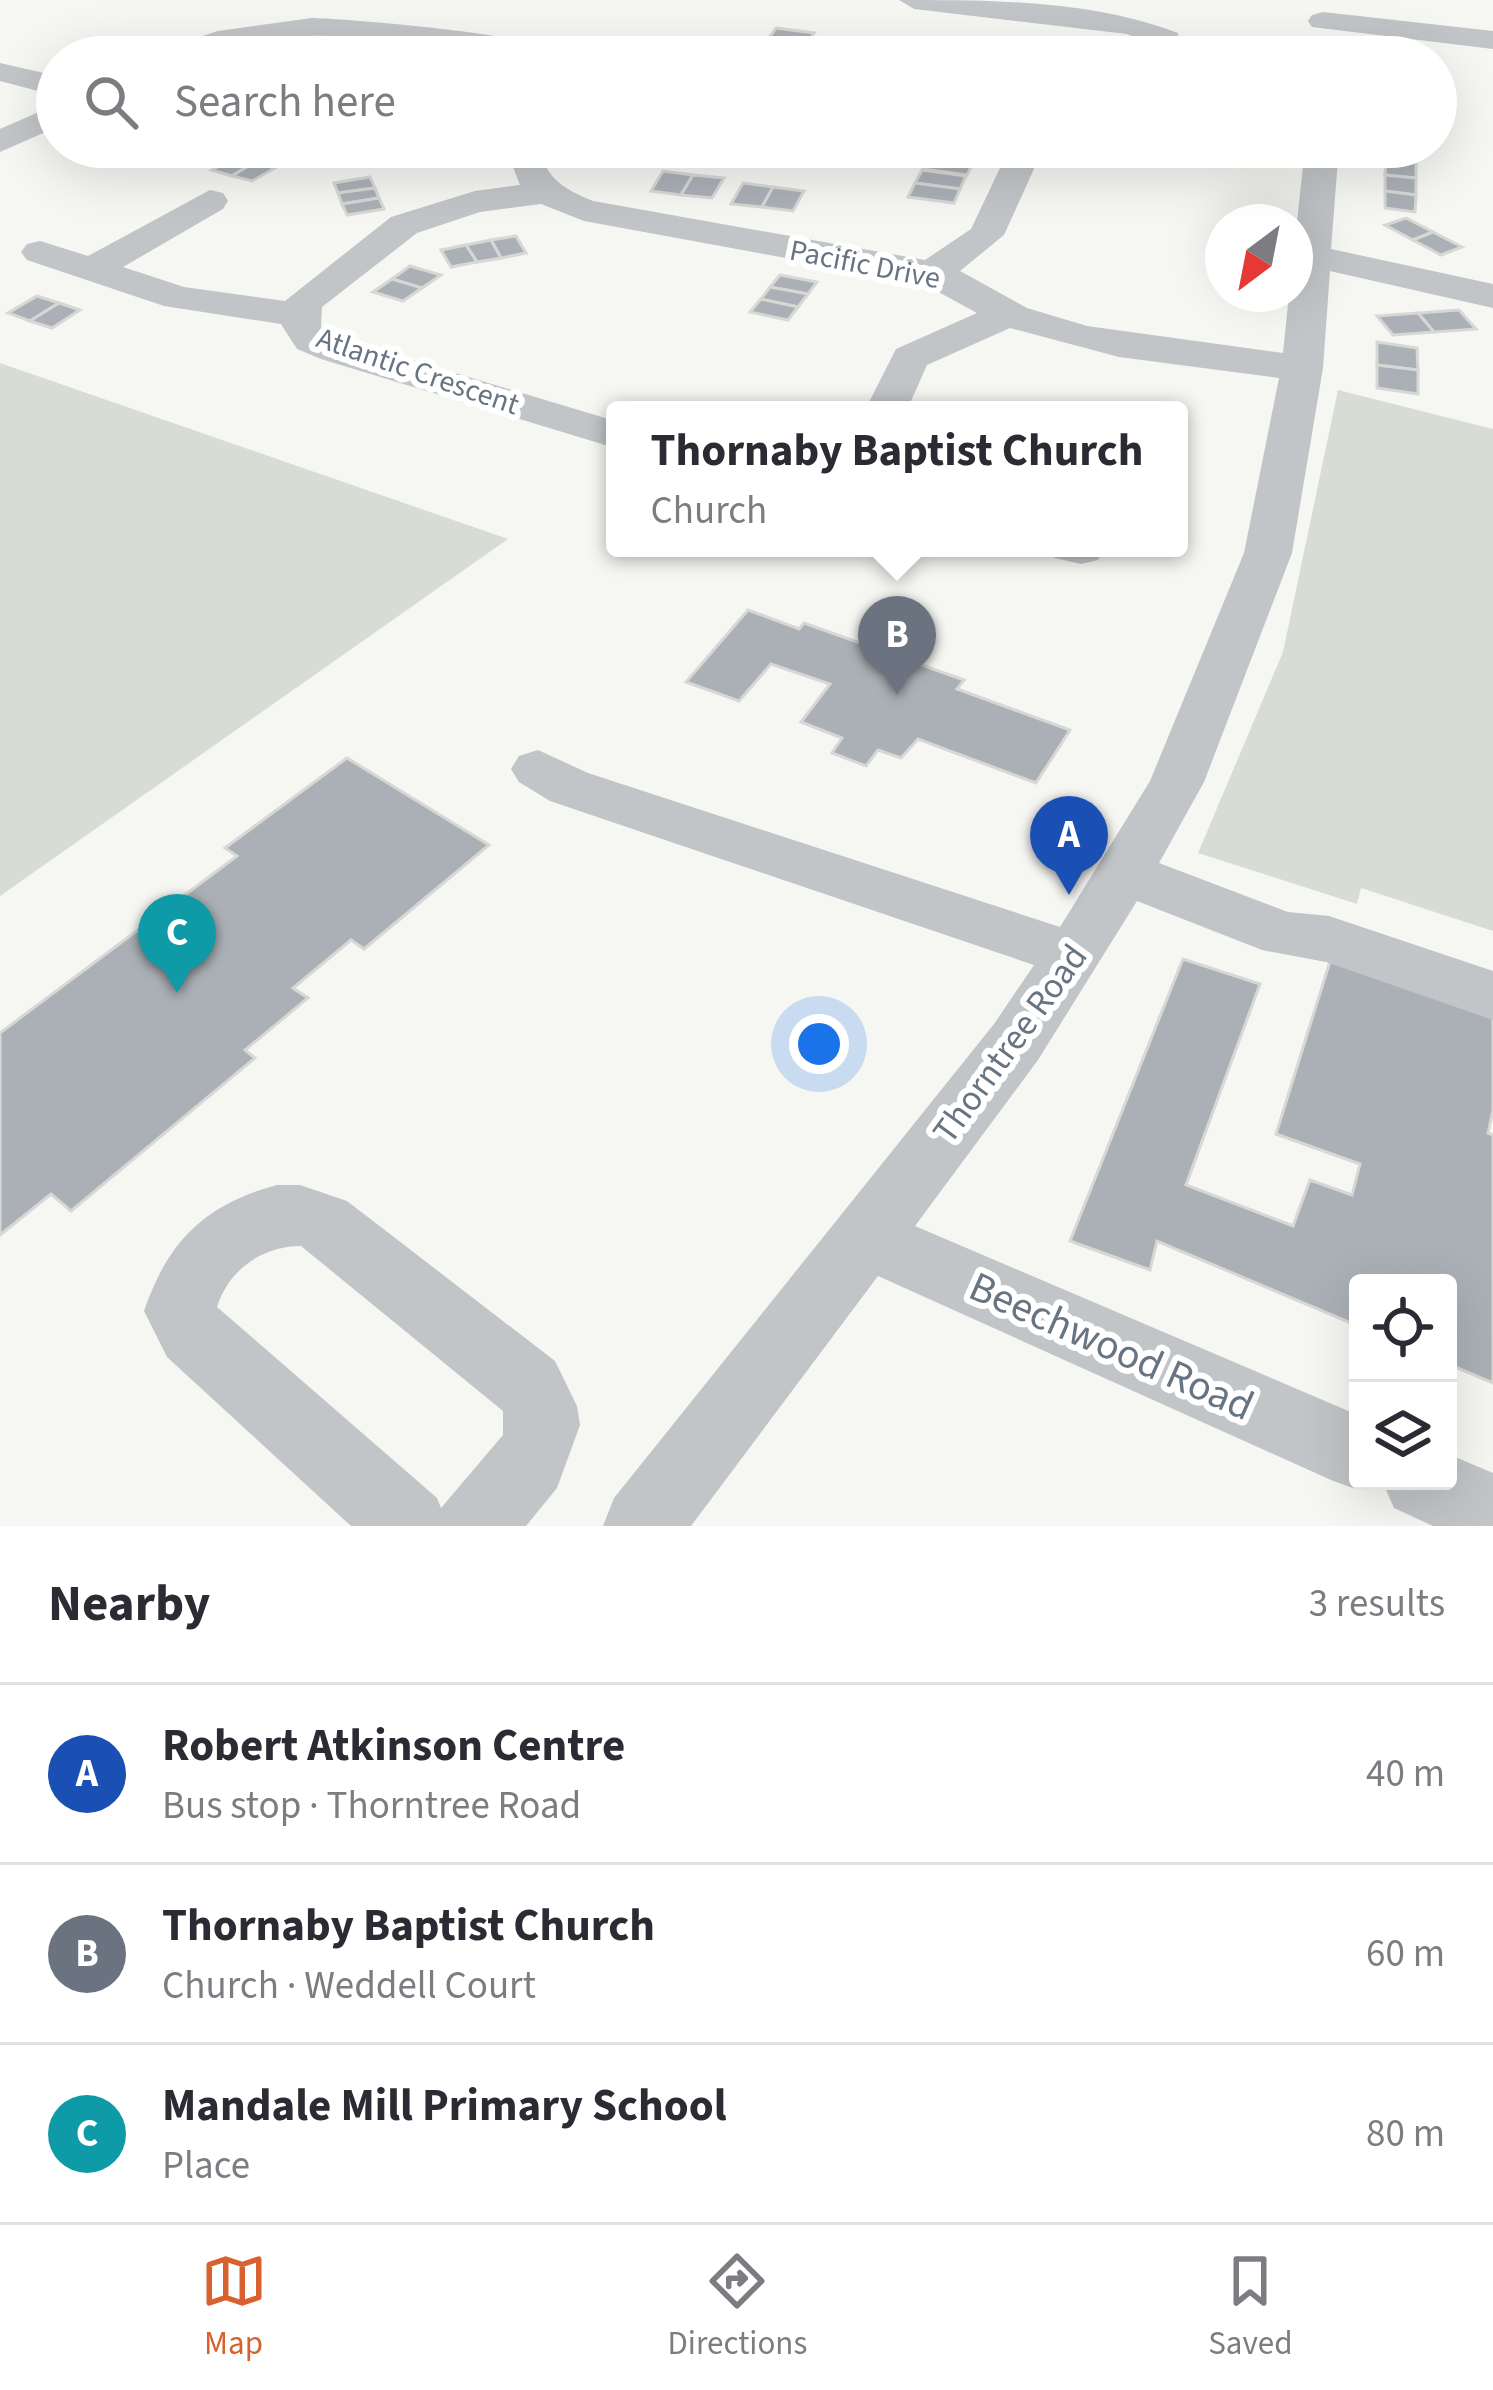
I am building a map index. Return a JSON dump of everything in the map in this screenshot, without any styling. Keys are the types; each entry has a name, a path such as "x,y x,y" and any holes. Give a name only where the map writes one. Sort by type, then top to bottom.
{"street":[{"path":"914,0 1073,10 1160,36"},
{"path":"1372,0 1444,29 1493,31"},
{"path":"1324,10 1493,40"},
{"path":"212,36 262,24 316,20 416,36"},
{"path":"375,36 384,31"},
{"path":"0,72 36,81"},
{"path":"0,142 36,124"},
{"path":"525,168 542,193"},
{"path":"932,273 986,235 1018,168"},
{"name":"Thorntree Road","path":"642,1526 1016,1042 1177,782 1258,586 1291,442 1320,168"},
{"path":"171,190 248,212"},
{"name":"Pacific Drive","path":"542,193 584,210 640,222 932,273 964,285 1009,314 1099,342 1302,368"},
{"name":"Atlantic Crescent","path":"542,193 452,207 404,225 303,303 301,328 311,340 335,350 606,432"},
{"path":"92,269 210,201"},
{"path":"40,252 178,298 299,315"},
{"path":"1314,256 1493,296"},
{"path":"890,401 910,358 1009,314"},
{"path":"538,769 569,787 1074,955"},
{"path":"1124,873 1283,934 1330,939 1493,996"},
{"path":"409,1526 193,1333 179,1311 185,1284 207,1257 243,1228 273,1212 301,1212 323,1223 529,1386 540,1402 546,1419 541,1444 473,1526"},
{"name":"Beechwood Road","path":"865,1237 1349,1450"},
{"path":"1441,1490 1493,1513"}],"shaded area":[{"path":"0,363 508,539 0,896"},
{"path":"1338,390 1493,429 1493,931 1361,888 1357,904 1198,853 1283,652"}],"building":[{"path":"776,28 814,33 812,36 770,36"},
{"path":"216,168 245,168 232,176 212,170"},
{"path":"245,168 275,168 252,181 232,176"},
{"path":"923,168 970,168 967,175"},
{"path":"1385,168 1416,168 1416,178 1385,175"},
{"path":"922,170 966,176 960,189 915,183"},
{"path":"663,171 693,175 681,195 651,191"},
{"path":"693,175 724,178 712,198 681,195"},
{"path":"1385,175 1416,178 1416,195 1385,191"},
{"path":"370,177 375,188 338,193 334,183"},
{"path":"743,183 773,187 762,207 731,204"},
{"path":"915,183 960,189 954,203 908,197"},
{"path":"773,187 804,191 793,211 762,207"},
{"path":"375,188 379,198 342,204 338,193"},
{"path":"1385,191 1416,195 1415,212 1385,208"},
{"path":"379,198 384,209 347,215 342,204"},
{"path":"1406,218 1433,232 1413,240 1385,225"},
{"path":"1433,232 1462,247 1441,255 1413,240"},
{"path":"516,236 526,253 501,258 491,240"},
{"path":"491,240 501,258 477,262 466,245"},
{"path":"466,245 477,262 451,267 441,250"},
{"path":"410,266 441,275 422,288 392,279"},
{"path":"780,275 817,282 808,294 770,287"},
{"path":"392,279 422,288 403,301 373,292"},
{"path":"770,287 808,294 798,307 761,299"},
{"path":"37,296 59,303 30,321 8,313"},
{"path":"761,299 798,307 788,320 750,312"},
{"path":"59,303 80,310 52,328 30,321"},
{"path":"1459,310 1476,329 1434,332 1418,313"},
{"path":"1418,313 1434,332 1393,335 1377,316"},
{"path":"1377,342 1417,348 1418,370 1377,365"},
{"path":"1377,365 1418,370 1418,394 1377,388"},
{"path":"748,610 799,629 804,623 964,680 957,689 1070,730 1036,783 918,739 901,758 878,750 866,766 832,753 842,738 801,722 830,684 771,664 739,701 686,682"},
{"path":"347,758 489,845 364,949 351,940 293,988 308,998 245,1050 255,1058 71,1211 51,1194 0,1235 0,1033 237,856 225,848"},
{"path":"1332,955 1493,1009 1493,1110 1488,1133 1493,1135 1493,1383 1457,1368 1457,1274 1349,1274 1349,1322 1157,1241 1150,1270 1070,1241 1183,959 1260,984 1186,1185 1293,1226 1310,1180 1352,1195 1360,1164 1276,1134"}],"place":[{"name":"Thornaby Baptist Church","path":"897,695"},
{"name":"Robert Atkinson Centre","path":"1069,895"},
{"name":"Mandale Mill Primary School","path":"177,993"}]}
